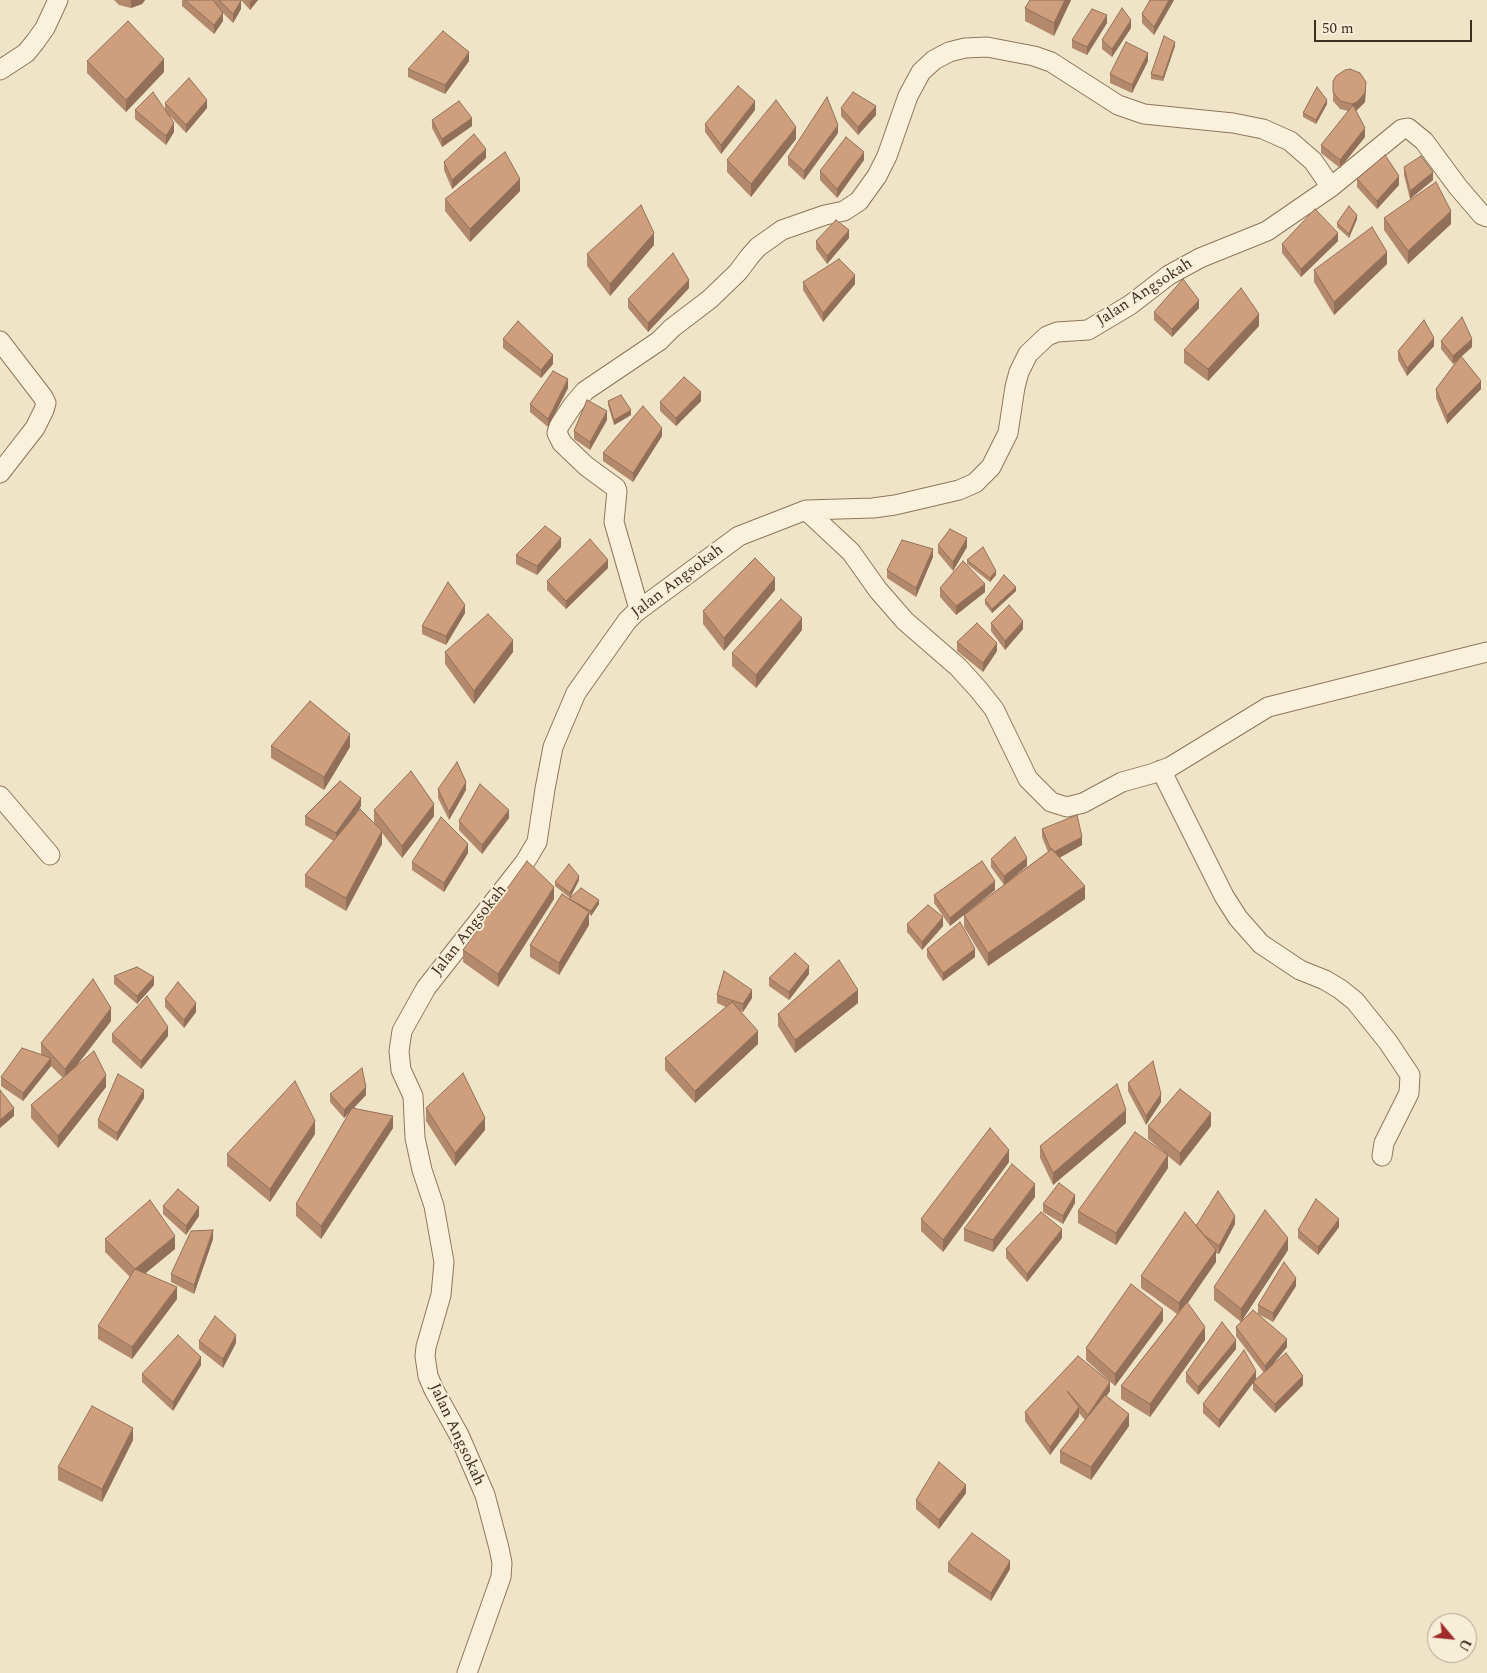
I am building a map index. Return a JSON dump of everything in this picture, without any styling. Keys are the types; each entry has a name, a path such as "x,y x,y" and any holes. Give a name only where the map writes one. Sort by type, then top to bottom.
{"street":[{"path":"0,70 26,52 35,42 45,28 58,0"},
{"path":"639,609 614,522 616,488 586,466 562,443 557,433 559,426 585,391 659,341 672,328 710,299 738,272 758,247 782,230 818,217 844,211 859,200 877,176 908,96 921,72 934,60 949,52 965,48 987,47 1034,56 1051,62 1118,105 1144,114 1233,123 1263,129 1290,142 1313,161 1331,187"},
{"name":"Jalan Angsokah","path":"467,1673 501,1577 502,1563 485,1495 459,1436 428,1376 425,1356 426,1347 442,1295 444,1262 434,1206 422,1170 417,1146 413,1096 402,1070 399,1051 402,1030 432,979 525,862 537,842 553,747 576,693 627,621 639,609 739,536 806,510 873,508 895,505 960,490 975,483 992,467 1008,433 1014,387 1019,372 1028,354 1047,336 1057,332 1088,330 1130,305 1169,275 1200,258 1266,231 1331,187 1402,129 1408,128 1424,140 1458,187 1482,215 1487,217"},
{"path":"0,341 43,397 46,404 34,428 0,474"},
{"path":"806,510 851,552 878,590 905,621 946,656 978,688 994,709 1028,779 1051,802 1067,807 1083,803 1122,782 1170,767 1268,707 1487,652"},
{"path":"1161,770 1224,896 1238,918 1261,944 1300,970 1340,989 1355,1001 1388,1042 1410,1075 1410,1093 1384,1143 1382,1156"},
{"path":"0,796 50,855"}],"building":[{"path":"185,0 213,0 223,13 214,25"},
{"path":"219,0 241,0 241,1 233,14"},
{"path":"1030,0 1065,0 1054,23 1025,8"},
{"path":"1150,0 1169,0 1154,27 1142,14"},
{"path":"1122,8 1131,20 1112,49 1102,40"},
{"path":"1092,9 1107,15 1087,47 1072,40"},
{"path":"128,21 164,59 126,100 87,61"},
{"path":"443,31 469,52 445,85 408,69"},
{"path":"1164,36 1175,42 1163,77 1151,74"},
{"path":"1126,42 1148,53 1132,85 1110,74"},
{"path":"1350,69 1360,73 1366,82 1365,93 1357,102 1352,104 1340,101 1333,92 1333,81 1336,76"},
{"path":"189,78 207,100 186,125 165,103"},
{"path":"738,86 755,101 721,145 705,124"},
{"path":"1317,87 1327,100 1316,120 1303,113"},
{"path":"153,92 174,123 166,136 135,110"},
{"path":"853,92 876,106 858,127 841,108"},
{"path":"827,97 838,125 804,171 788,157"},
{"path":"776,100 796,127 751,184 727,160"},
{"path":"459,101 472,118 442,139 432,120"},
{"path":"1353,105 1365,128 1340,160 1321,145"},
{"path":"474,134 486,149 452,180 444,162"},
{"path":"846,137 864,152 837,189 820,171"},
{"path":"505,152 520,179 470,229 445,199"},
{"path":"1385,155 1399,176 1377,201 1357,179"},
{"path":"1421,156 1433,172 1410,191 1404,167"},
{"path":"1436,182 1451,211 1408,251 1384,218"},
{"path":"641,205 654,233 610,284 587,254"},
{"path":"1349,206 1357,215 1349,234 1337,223"},
{"path":"1315,209 1338,233 1301,269 1282,244"},
{"path":"836,220 849,230 827,256 816,241"},
{"path":"1372,227 1387,252 1334,302 1314,270"},
{"path":"673,253 689,280 648,323 628,299"},
{"path":"839,259 855,275 823,313 803,282"},
{"path":"1183,279 1199,300 1172,329 1154,312"},
{"path":"1241,288 1259,314 1208,369 1184,350"},
{"path":"1462,317 1472,339 1453,356 1441,341"},
{"path":"1424,320 1434,338 1407,368 1398,351"},
{"path":"518,321 553,355 541,370 503,339"},
{"path":"1461,356 1481,381 1447,415 1436,389"},
{"path":"553,371 568,379 548,419 530,404"},
{"path":"684,377 701,392 676,418 660,402"},
{"path":"621,395 631,410 614,420 608,401"},
{"path":"587,400 607,411 590,442 574,431"},
{"path":"643,406 662,428 633,473 603,453"},
{"path":"545,526 561,538 537,566 516,555"},
{"path":"950,529 967,538 953,562 938,545"},
{"path":"590,539 608,560 566,601 547,581"},
{"path":"902,540 933,549 916,588 887,570"},
{"path":"983,547 996,571 990,578 967,560"},
{"path":"755,558 775,578 724,638 703,611"},
{"path":"963,561 985,584 956,606 940,588"},
{"path":"1004,575 1016,587 992,609 985,600"},
{"path":"448,582 465,605 446,636 422,626"},
{"path":"781,599 802,618 756,675 732,653"},
{"path":"1009,605 1023,621 1005,641 991,623"},
{"path":"488,614 513,640 474,691 445,652"},
{"path":"977,623 997,643 983,663 957,642"},
{"path":"310,701 350,734 324,777 271,746"},
{"path":"457,762 466,782 449,812 438,789"},
{"path":"411,771 434,804 402,846 374,810"},
{"path":"340,781 361,798 336,833 305,816"},
{"path":"480,784 509,810 482,845 459,821"},
{"path":"360,809 382,831 346,898 305,875"},
{"path":"1077,815 1082,837 1054,852 1051,850 1042,829"},
{"path":"441,817 468,844 444,883 412,862"},
{"path":"1015,837 1027,858 1004,876 991,859"},
{"path":"1052,849 1085,886 988,953 964,915"},
{"path":"527,861 554,887 498,974 463,950"},
{"path":"982,861 995,881 950,918 934,895"},
{"path":"569,864 579,876 570,893 555,882"},
{"path":"581,888 599,900 591,911 569,899"},
{"path":"562,894 589,912 559,963 530,945"},
{"path":"928,905 943,917 922,942 907,924"},
{"path":"960,922 975,949 943,973 927,949"},
{"path":"795,953 809,966 789,992 769,978"},
{"path":"839,960 858,990 795,1040 778,1014"},
{"path":"137,967 154,977 137,996 114,976"},
{"path":"724,971 752,990 743,1004 717,995"},
{"path":"93,979 111,1008 65,1069 41,1043"},
{"path":"178,982 196,1003 184,1020 165,999"},
{"path":"147,996 168,1027 141,1061 112,1034"},
{"path":"732,1002 758,1031 695,1091 665,1058"},
{"path":"22,1048 51,1058 23,1093 1,1077"},
{"path":"94,1051 106,1075 58,1136 31,1105"},
{"path":"1153,1061 1161,1094 1146,1116 1128,1083"},
{"path":"362,1068 366,1087 344,1110 330,1094"},
{"path":"463,1073 485,1118 455,1153 426,1108"},
{"path":"118,1074 144,1090 117,1133 98,1120"},
{"path":"295,1081 315,1121 270,1189 227,1154"},
{"path":"1117,1084 1126,1110 1053,1173 1040,1146"},
{"path":"1180,1089 1211,1113 1180,1153 1148,1126"},
{"path":"0,1090 14,1108 0,1120"},
{"path":"352,1108 393,1116 321,1226 296,1204"},
{"path":"990,1128 1009,1150 943,1240 921,1219"},
{"path":"1135,1132 1168,1155 1116,1233 1078,1211"},
{"path":"1012,1164 1035,1184 993,1240 964,1229"},
{"path":"1059,1183 1075,1195 1063,1216 1043,1204"},
{"path":"178,1189 199,1207 186,1226 163,1206"},
{"path":"1218,1191 1235,1216 1219,1246 1204,1235 1196,1226"},
{"path":"1316,1199 1339,1219 1318,1247 1298,1230"},
{"path":"150,1200 175,1236 135,1269 105,1239"},
{"path":"1265,1210 1288,1238 1241,1309 1214,1287"},
{"path":"1041,1212 1062,1229 1027,1274 1006,1249"},
{"path":"1185,1212 1216,1250 1179,1303 1141,1276"},
{"path":"213,1230 194,1285 171,1274 191,1231"},
{"path":"1284,1262 1296,1278 1273,1313 1258,1305"},
{"path":"135,1269 177,1287 132,1347 98,1326"},
{"path":"1131,1284 1163,1309 1115,1374 1086,1348"},
{"path":"1187,1302 1205,1327 1150,1404 1121,1386"},
{"path":"1253,1310 1287,1339 1265,1366 1236,1327"},
{"path":"215,1316 236,1335 223,1359 199,1341"},
{"path":"1222,1322 1236,1340 1198,1387 1186,1373"},
{"path":"178,1335 201,1357 173,1402 142,1374"},
{"path":"1244,1350 1256,1371 1219,1420 1203,1404"},
{"path":"1286,1353 1303,1376 1275,1404 1253,1382"},
{"path":"1078,1356 1110,1382 1088,1415 1067,1391 1079,1407 1050,1447 1025,1412"},
{"path":"1105,1395 1129,1414 1091,1467 1060,1451"},
{"path":"92,1406 133,1428 102,1489 58,1467"},
{"path":"939,1462 966,1485 939,1520 916,1500"},
{"path":"972,1533 1010,1561 991,1593 948,1563"}]}
